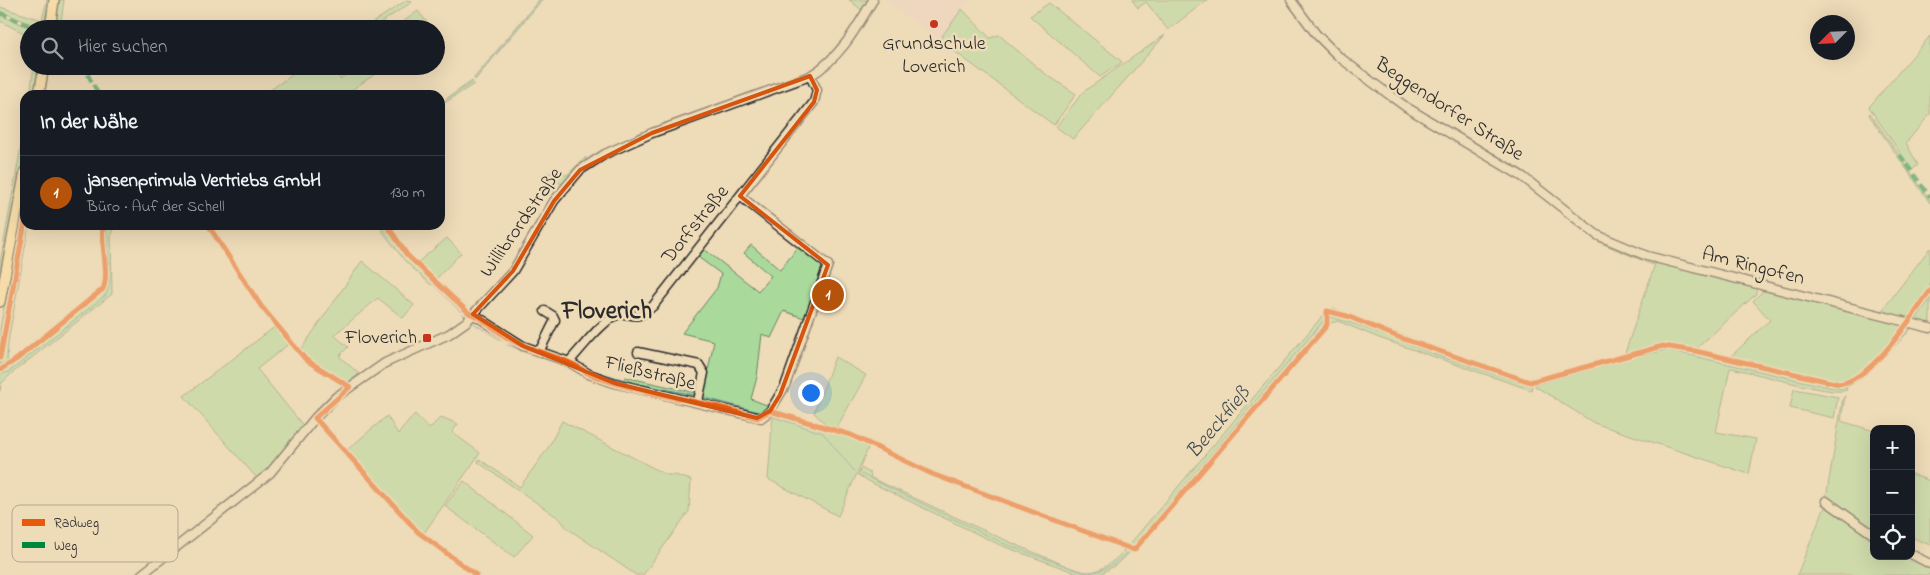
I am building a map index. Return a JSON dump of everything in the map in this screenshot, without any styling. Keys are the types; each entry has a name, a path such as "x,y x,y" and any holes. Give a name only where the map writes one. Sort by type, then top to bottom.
{"main road":[{"path":"51,20 54,0"},
{"path":"40,90 42,75"},
{"path":"0,302 20,197"}],"street":[{"name":"Willibrordstraße","path":"178,546 270,473 315,418 343,392 385,363 450,334 473,314 512,271 554,201 580,170 605,154 652,133 810,76 824,68 845,45 873,0"},
{"name":"Beggendorfer Straße","path":"1291,0 1303,20 1321,40 1378,86 1406,107 1523,177 1576,219"},
{"name":"Dorfstraße","path":"569,362 612,318 623,314 637,316 654,306 814,102 817,90 810,76"},
{"name":"Fließstraße","path":"473,314 508,339 569,362 589,374 614,383 698,402 757,418 770,411 785,386 828,265 740,196"},
{"name":"Am Ringofen","path":"1576,219 1597,235 1647,256 1930,328"},
{"path":"539,352 555,320 553,316 545,311"},
{"path":"638,352 699,365 704,373 698,402"},
{"path":"1826,502 1870,532"},
{"path":"1915,556 1930,564"},
{"name":"Willibrordstraße","path":"141,575 157,562"}],"highlighted area":[{"path":"810,76 817,90 814,102 740,196 828,265 780,395 770,411 757,418 614,383 523,346 473,314 513,271 554,201 580,170 652,133"}],"shaded area":[{"name":"Grundschule Loverich","path":"885,0 968,0 939,40"}],"green space":[{"path":"47,0 49,0 45,20 42,20"},
{"path":"60,0 64,0 61,20 56,20"},
{"path":"407,0 412,2 385,20 377,20"},
{"path":"539,0 542,0 475,80 474,78"},
{"path":"849,0 870,0 863,11"},
{"path":"1132,0 1207,0 1168,30 1146,2 1138,8"},
{"path":"1049,3 1122,62 1100,77 1030,16"},
{"path":"0,7 42,20 22,20 0,11"},
{"path":"962,9 990,38 999,35 1044,73 1076,94 1054,125 939,40"},
{"path":"418,11 425,20 406,20"},
{"path":"0,15 20,23 20,31 0,21"},
{"path":"1312,24 1338,50 1402,99 1522,170 1598,230 1549,193 1408,105 1341,55 1316,31"},
{"path":"1165,35 1073,139 1056,127 1083,92"},
{"path":"1930,36 1930,114 1906,143 1918,165 1912,170 1869,107"},
{"path":"33,75 37,75 35,90 31,90"},
{"path":"292,75 337,75 340,79 346,75 374,75 351,90 270,90"},
{"path":"472,81 474,84 445,103 445,100"},
{"path":"1870,113 1930,200 1930,203 1869,115"},
{"path":"1449,136 1507,169 1613,246 1652,260 1653,265 1601,243 1523,182 1447,137"},
{"path":"20,153 20,179 0,282 0,263"},
{"path":"586,157 585,162 561,184 547,173 567,175"},
{"path":"742,198 823,264 824,267 807,319 784,311 771,338 762,334 757,377 751,399 769,406 761,414 702,400 714,341 682,333 717,288 721,274 698,257 704,249 758,291 771,276 744,253 751,245 780,270 799,246 746,204 740,202"},
{"path":"20,222 20,230 22,230 0,351 0,329"},
{"path":"24,230 28,230 8,342 7,364 0,367"},
{"path":"103,230 112,230 112,294 11,374 1,384 0,391 0,373 105,288 107,273"},
{"path":"382,230 388,230 407,257 434,282 431,285 405,261"},
{"path":"1602,231 1609,237 1625,245 1603,235"},
{"path":"447,238 461,253 435,280 417,263"},
{"path":"1625,245 1881,312 1930,248 1930,289 1906,319 1756,283 1636,250"},
{"path":"362,261 414,305 403,318 378,298 334,335 348,347 339,356 359,374 349,382 317,367 300,351"},
{"path":"1656,261 1756,288 1756,294 1696,349 1668,344 1625,353"},
{"path":"1764,290 1905,325 1887,348 1870,365 1854,378 1843,382 1831,382 1729,358 1770,320 1753,301"},
{"path":"1930,293 1930,326 1913,321 1916,313"},
{"path":"1333,308 1457,356 1333,311"},
{"path":"1331,313 1531,384 1531,390 1379,338 1338,321 1331,323 1325,328 1329,321 1328,315"},
{"path":"1324,314 1327,321 1322,328 1134,548 1129,545"},
{"path":"276,326 290,343 257,369 305,428 267,469 246,488 225,506 178,543 178,540 257,478 184,396"},
{"path":"1909,327 1910,330 1881,361 1848,386 1847,384 1873,364"},
{"path":"1664,347 1829,384 1845,385 1847,390 1826,390 1809,387 1730,368 1716,432 1756,439 1749,474 1594,423 1535,386 1536,382"},
{"path":"835,357 866,375 836,429 828,426 814,413"},
{"path":"625,377 697,393 695,398 624,383"},
{"path":"1794,389 1838,397 1834,418 1790,408"},
{"path":"1845,396 1841,421 1870,430 1870,530 1826,498 1843,398"},
{"path":"773,413 850,436 868,444 869,446 838,516 768,479"},
{"path":"415,414 429,429 441,417 458,424 452,432 480,453 424,533 420,532 346,451 387,416 398,434"},
{"path":"562,421 667,475 675,475 691,480 689,511 643,575 636,575 567,528 560,519 478,462 479,459 520,487 548,448"},
{"path":"861,468 870,473 871,478 1001,538 1077,570 1088,572 1099,570 1127,548 1131,551 1119,563 1100,574 1082,575 1000,545 874,484 858,475"},
{"path":"274,473 234,508 178,552 178,548"},
{"path":"1915,475 1930,481 1930,545 1915,539"},
{"path":"464,481 533,535 514,557 445,506"},
{"path":"1826,504 1870,533 1870,560 1915,560 1915,558 1930,566 1930,575 1797,575"},
{"path":"150,562 154,562 137,575 133,575"},
{"path":"161,562 165,562 148,575 144,575"}],"waterway":[{"path":"476,78 540,0"},
{"path":"445,101 472,83"},
{"name":"Beeckfließ","path":"0,374 9,372 105,296 110,279 107,230"},
{"name":"Beeckfließ","path":"385,230 408,260 465,316"},
{"name":"Beeckfließ","path":"1915,321 1930,299"},
{"name":"Beeckfließ","path":"1331,317 1530,386"},
{"name":"Beeckfließ","path":"1133,546 1325,319"},
{"name":"Beeckfließ","path":"473,323 502,341"},
{"name":"Beeckfließ","path":"1847,387 1868,373 1911,328"},
{"name":"Beeckfließ","path":"507,345 548,359"},
{"name":"Beeckfließ","path":"1537,384 1638,356 1667,350 1828,387 1842,389 1846,387"},
{"name":"Beeckfließ","path":"591,370 639,384 695,395"},
{"name":"Beeckfließ","path":"702,397 759,412 763,409"},
{"name":"Beeckfließ","path":"770,416 823,433 854,471"},
{"name":"Beeckfließ","path":"861,474 1005,544 1082,572 1088,573 1106,568 1126,553"}],"marked path":[{"path":"0,13 20,22"},
{"path":"88,75 96,90"},
{"path":"1900,155 1930,197"}],"cycle path":[{"path":"0,358 24,230"},
{"path":"0,370 17,359 103,289 106,275 102,230"},
{"path":"211,230 261,306 306,360 350,387 315,418 418,532 476,575"},
{"path":"390,230 407,255 469,313 525,347 571,363 591,375 632,388 757,418 770,411 851,435 932,474 1134,550 1327,325 1327,311 1347,316 1398,337 1530,382 1663,346 1695,351 1839,384 1852,380 1878,359 1902,331 1930,291"}],"place":[{"name":"Grundschule Loverich","path":"934,24"},
{"name":"jansenprimula Vertriebs GmbH","path":"828,295"},
{"name":"Floverich","path":"427,338"}],"district":[{"name":"Floverich","path":"607,312"}]}
